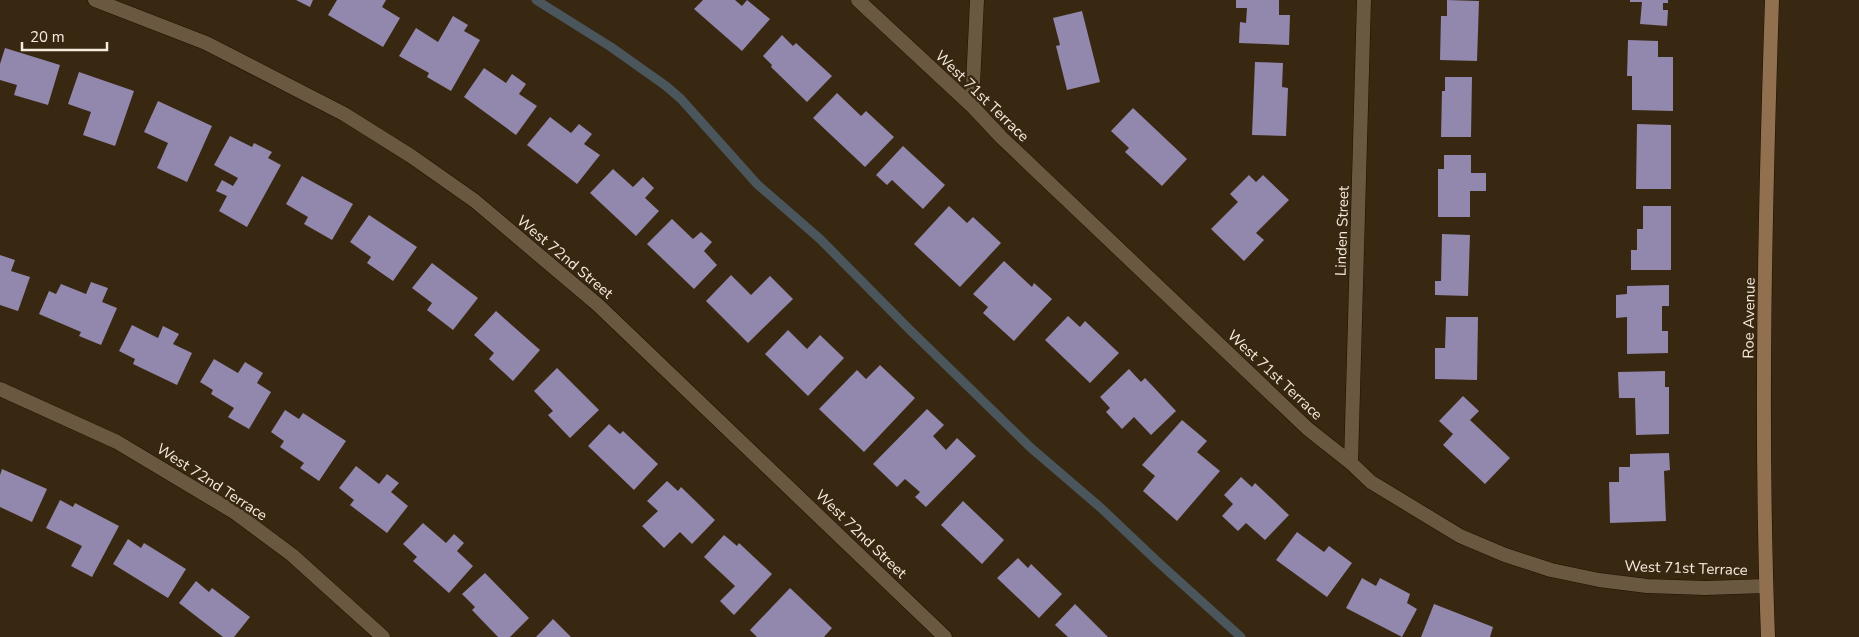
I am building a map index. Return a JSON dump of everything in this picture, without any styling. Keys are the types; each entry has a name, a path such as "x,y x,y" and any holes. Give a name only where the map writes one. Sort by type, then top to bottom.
{"main road":[{"name":"Roe Avenue","path":"1768,637 1764,404 1768,123 1772,0"}],"street":[{"name":"West 72nd Street","path":"95,0 206,42 344,114 411,156 475,201 598,305 945,637"},
{"name":"West 71st Terrace","path":"858,0 972,106 1008,143 1301,423 1351,463 1371,482 1460,536 1506,555 1551,570 1599,580 1647,586 1705,588 1766,586"},
{"path":"972,106 977,0"},
{"name":"Linden Street","path":"1351,463 1364,0"},
{"name":"West 72nd Terrace","path":"0,389 117,442 234,512 292,555 383,637"}],"building":[{"path":"296,0 313,0 310,7"},
{"path":"337,0 386,0 382,7 400,18 383,47 328,15"},
{"path":"703,0 735,0 742,6 747,0 770,19 742,51 694,9"},
{"path":"1236,0 1279,0 1279,15 1290,15 1289,45 1239,43 1240,22 1246,23 1247,8 1236,8"},
{"path":"1447,0 1479,1 1477,61 1440,60 1441,16 1447,16"},
{"path":"1630,0 1668,0 1668,3 1663,3 1663,10 1668,10 1667,26 1640,24 1642,2 1630,2"},
{"path":"1082,11 1100,82 1067,90 1056,46 1060,45 1053,18"},
{"path":"453,16 468,25 464,31 480,40 451,91 427,77 429,73 399,56 416,28 438,42"},
{"path":"782,35 793,46 796,43 832,76 807,102 771,67 772,65 763,56"},
{"path":"1628,40 1658,41 1658,57 1673,57 1673,111 1632,110 1632,76 1627,76"},
{"path":"5,48 60,65 48,105 14,95 17,85 0,80 0,64"},
{"path":"1255,62 1283,63 1282,87 1288,88 1286,136 1252,135"},
{"path":"484,68 506,83 512,74 526,84 519,94 537,106 516,135 464,97"},
{"path":"79,72 134,91 115,146 83,135 91,112 68,104"},
{"path":"1445,77 1472,77 1471,137 1441,137 1442,91 1445,91"},
{"path":"837,93 861,116 866,111 894,137 865,167 813,118"},
{"path":"158,101 212,126 187,182 157,168 168,143 144,132"},
{"path":"1133,108 1187,159 1162,186 1125,152 1129,148 1111,131"},
{"path":"550,117 571,133 579,124 592,134 584,144 600,155 577,184 527,145"},
{"path":"1637,124 1671,125 1671,189 1636,189"},
{"path":"230,136 252,147 254,143 272,152 268,158 281,165 247,227 219,211 227,196 216,191 222,180 233,186 238,178 214,165"},
{"path":"903,146 945,185 923,209 892,180 887,185 876,175"},
{"path":"1444,155 1471,155 1471,173 1486,173 1486,191 1470,191 1470,217 1438,217 1438,169 1444,169"},
{"path":"613,169 633,187 643,177 654,188 645,198 659,211 636,236 590,193"},
{"path":"1249,175 1256,182 1263,175 1289,200 1256,233 1264,240 1244,261 1211,229 1238,202 1230,194"},
{"path":"302,176 353,204 332,240 304,224 308,217 286,204"},
{"path":"949,206 967,223 973,217 1001,243 960,287 914,244"},
{"path":"1643,206 1671,206 1671,270 1631,270 1631,250 1637,250 1637,229 1643,229"},
{"path":"369,215 417,247 393,281 367,263 371,257 350,242"},
{"path":"672,219 693,239 701,232 712,242 704,251 717,265 694,289 647,244"},
{"path":"1442,234 1470,235 1468,296 1435,295 1435,281 1441,281"},
{"path":"0,255 15,260 11,271 30,277 18,311 0,305"},
{"path":"1004,261 1032,287 1034,283 1052,299 1014,341 983,313 988,307 973,294"},
{"path":"432,263 478,298 453,330 427,310 432,303 412,288"},
{"path":"731,275 751,295 770,276 793,299 748,343 706,301"},
{"path":"91,282 108,288 102,302 117,308 101,345 79,336 81,332 39,314 49,291 56,294 61,284 86,294"},
{"path":"1669,285 1669,306 1662,306 1662,331 1668,331 1668,353 1627,354 1627,317 1616,318 1616,295 1627,294 1627,286"},
{"path":"496,311 540,350 513,381 489,359 494,353 474,335"},
{"path":"1068,316 1080,327 1085,321 1119,353 1090,383 1045,340"},
{"path":"1446,317 1478,317 1477,380 1435,379 1435,348 1445,348"},
{"path":"132,325 158,338 163,326 179,334 173,344 192,353 177,385 133,364 135,359 119,351"},
{"path":"788,330 807,349 820,335 844,358 808,396 765,354"},
{"path":"214,359 238,373 245,362 263,373 257,383 271,392 249,429 228,417 234,408 211,394 213,390 200,382"},
{"path":"880,365 915,398 864,452 819,409 857,370 866,379"},
{"path":"557,368 599,410 570,438 548,415 553,411 534,391"},
{"path":"1129,369 1141,382 1145,378 1176,411 1151,435 1134,417 1122,429 1106,412 1110,408 1100,397"},
{"path":"1665,371 1665,387 1669,387 1669,434 1636,435 1635,398 1619,398 1618,372"},
{"path":"1463,396 1479,411 1470,420 1510,458 1485,484 1443,445 1453,434 1439,421"},
{"path":"927,409 944,425 933,436 946,450 957,438 976,456 926,507 915,497 920,492 905,479 897,487 873,464"},
{"path":"285,410 299,419 303,413 346,441 319,481 300,468 304,463 280,447 284,441 271,432"},
{"path":"1182,420 1207,441 1197,452 1220,471 1177,521 1143,491 1155,476 1142,465"},
{"path":"609,424 620,434 623,431 658,464 634,490 588,446"},
{"path":"1669,453 1670,470 1664,471 1666,521 1610,523 1609,482 1619,482 1619,467 1630,467 1630,454"},
{"path":"356,466 379,484 387,474 399,483 391,492 408,506 387,533 350,505 354,500 339,488"},
{"path":"2,469 47,489 32,522 0,507 0,475"},
{"path":"1241,477 1252,487 1255,483 1289,515 1265,540 1246,523 1238,531 1222,516 1233,504 1224,495"},
{"path":"667,481 678,491 681,487 715,520 692,544 680,532 664,548 642,526 658,511 647,501"},
{"path":"60,500 73,507 75,503 119,526 92,577 71,566 82,546 46,528"},
{"path":"963,501 1004,540 982,564 941,525"},
{"path":"423,523 446,543 454,534 464,543 457,551 473,566 449,593 413,561 417,557 403,544"},
{"path":"1297,532 1324,552 1329,546 1352,563 1327,597 1276,560"},
{"path":"724,535 737,546 739,543 772,574 734,615 720,601 735,586 704,557"},
{"path":"128,539 141,548 144,543 186,569 168,598 113,564"},
{"path":"1018,558 1028,568 1031,564 1062,594 1039,618 997,578"},
{"path":"485,573 529,618 510,637 498,637 472,610 475,607 462,594"},
{"path":"1362,578 1376,586 1380,578 1410,594 1407,603 1417,609 1402,637 1346,608"},
{"path":"196,581 209,592 212,588 250,617 234,637 223,637 179,603"},
{"path":"790,588 832,628 824,637 757,637 750,630"},
{"path":"1075,604 1108,637 1068,637 1055,625"},
{"path":"1434,604 1493,627 1490,637 1421,637"},
{"path":"553,619 571,637 536,637"}],"waterway":[{"path":"536,0 611,47 681,99 757,184 820,239 1030,447 1101,508 1241,637"}]}
